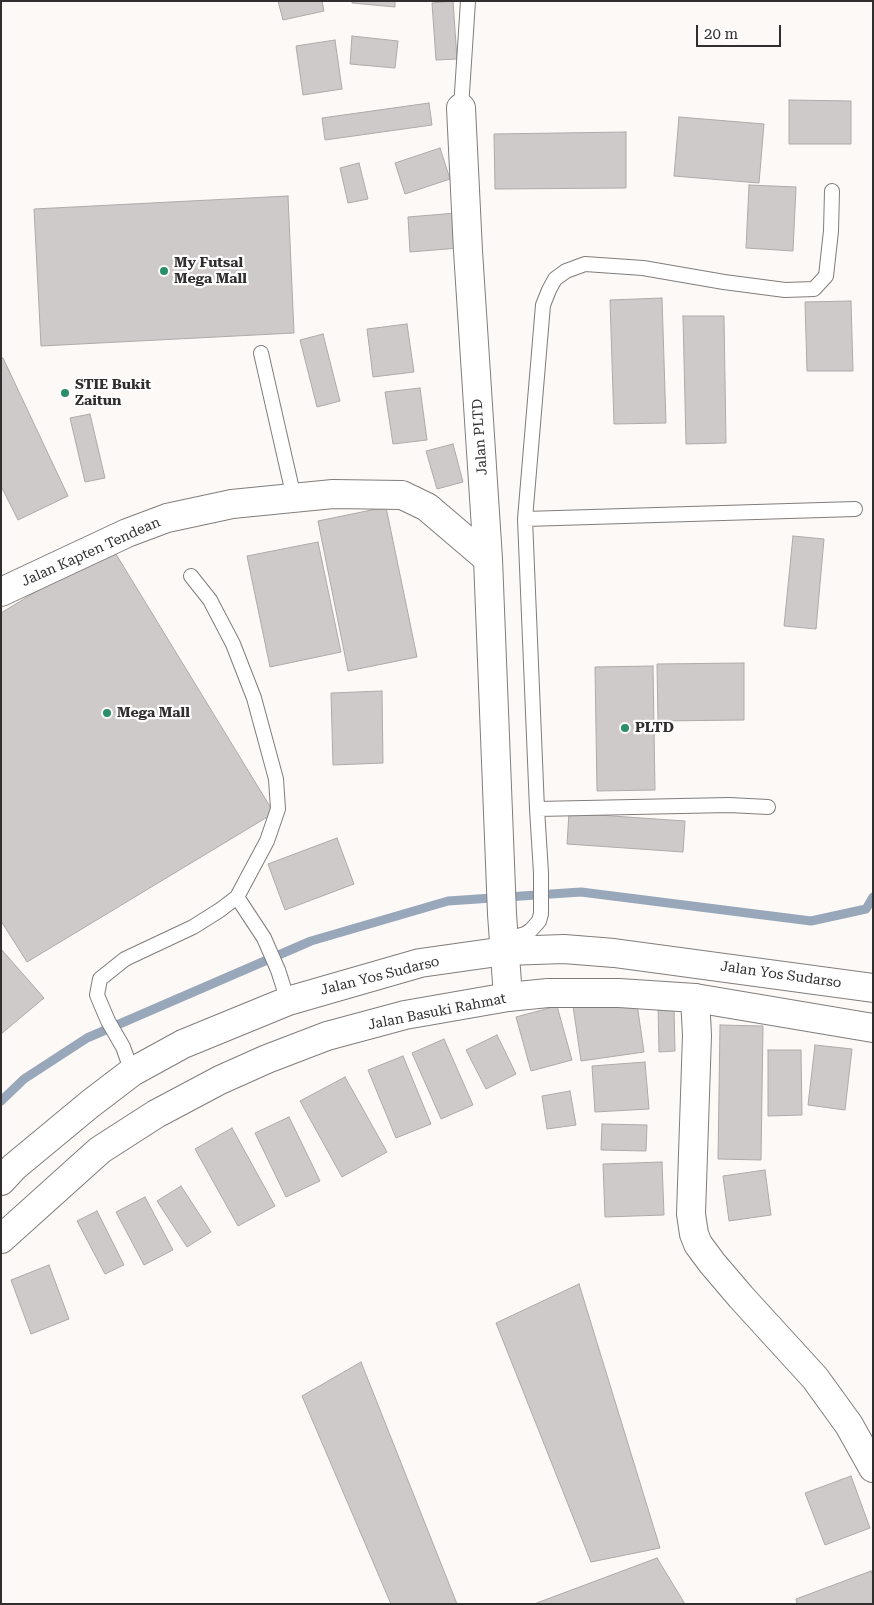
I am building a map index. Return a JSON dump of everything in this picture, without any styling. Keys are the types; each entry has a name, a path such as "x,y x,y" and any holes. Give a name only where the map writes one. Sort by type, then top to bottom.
{"main road":[{"name":"Jalan PLTD","path":"461,108 468,251 488,559 503,935 508,997"},
{"name":"Jalan Kapten Tendean","path":"1,592 127,533 167,518 232,504 333,494 402,495 427,507 488,559"},
{"name":"Jalan Yos Sudarso","path":"1,1181 14,1167 132,1072 183,1044 288,1001 420,963 503,935 564,949 614,953 873,988"},
{"name":"Jalan Basuki Rahmat","path":"1,1239 100,1150 156,1114 220,1080 267,1059 326,1036 405,1015 508,997 548,993 619,993 695,998 873,1028"},
{"path":"695,998 697,1035 690,1214 694,1234 698,1244 718,1270 815,1378 849,1426 873,1468"}],"lane":[{"name":"Jalan PLTD","path":"461,108 468,1"},
{"path":"503,935 525,934 539,921 541,914 541,873 536,809 525,519 543,304 549,290 555,279 566,271 585,264 652,269 724,282 785,290 814,289 826,276 831,231 832,191"},
{"path":"261,353 294,498"},
{"path":"525,519 855,508"},
{"path":"132,1072 123,1046 108,1021 97,995 100,979 125,960 193,927 237,897 267,841 278,809 276,779 254,698 233,644 210,600 191,576"},
{"path":"536,809 729,805 768,806"},
{"path":"237,897 264,938 278,970 288,1001"}],"building":[{"path":"278,1 322,1 324,11 283,20"},
{"path":"352,1 395,1 395,7 352,3"},
{"path":"453,1 457,59 436,60 432,3"},
{"path":"352,36 398,41 395,68 350,64"},
{"path":"335,40 342,89 303,95 296,46"},
{"path":"789,100 851,101 851,144 789,144"},
{"path":"429,103 432,125 325,140 322,118"},
{"path":"679,117 764,124 759,183 674,176"},
{"path":"626,132 626,188 495,189 494,134"},
{"path":"440,148 450,179 405,194 395,163"},
{"path":"359,163 368,199 348,203 340,168"},
{"path":"749,185 796,187 793,251 746,248"},
{"name":"My Futsal Mega Mall","path":"288,196 294,333 41,346 34,209"},
{"path":"456,213 459,248 410,252 408,217"},
{"path":"662,298 666,423 614,424 610,300"},
{"path":"851,301 853,371 807,371 805,302"},
{"path":"683,316 724,316 726,443 686,444"},
{"path":"407,324 414,372 373,377 367,329"},
{"path":"323,334 340,401 317,407 300,340"},
{"path":"1,358 3,358 68,496 18,520 1,486"},
{"path":"420,388 427,440 393,444 385,392"},
{"path":"90,414 105,478 85,482 70,418"},
{"path":"453,444 463,482 437,489 426,451"},
{"path":"386,507 417,657 348,671 318,521"},
{"path":"793,536 824,539 816,629 784,626"},
{"path":"318,542 341,652 270,667 247,556"},
{"name":"Mega Mall","path":"111,546 274,813 27,962 1,921 1,613"},
{"name":"PLTD","path":"744,663 744,720 658,721 657,664"},
{"name":"PLTD","path":"653,666 655,790 597,791 595,667"},
{"path":"382,691 383,763 333,765 331,693"},
{"path":"569,813 685,821 683,852 567,844"},
{"path":"337,838 354,884 285,910 268,864"},
{"path":"1,949 44,998 1,1034"},
{"path":"636,997 644,1052 581,1061 573,1006"},
{"path":"557,1006 572,1060 531,1071 516,1017"},
{"path":"658,1006 674,1006 675,1051 659,1052"},
{"path":"720,1025 763,1026 761,1160 718,1159"},
{"path":"497,1035 516,1074 486,1089 466,1050"},
{"path":"444,1039 473,1105 441,1119 412,1053"},
{"path":"815,1045 852,1049 845,1110 808,1105"},
{"path":"768,1050 801,1050 802,1115 768,1116"},
{"path":"403,1056 431,1124 396,1138 368,1070"},
{"path":"645,1062 649,1109 595,1112 592,1066"},
{"path":"345,1077 387,1152 342,1177 300,1101"},
{"path":"570,1091 576,1125 547,1129 542,1096"},
{"path":"289,1117 320,1181 286,1197 255,1133"},
{"path":"602,1124 647,1125 646,1151 601,1150"},
{"path":"232,1128 275,1206 238,1226 195,1149"},
{"path":"662,1162 664,1215 605,1217 603,1164"},
{"path":"765,1170 771,1215 729,1221 723,1176"},
{"path":"181,1186 211,1232 187,1247 157,1201"},
{"path":"145,1197 173,1250 144,1265 116,1212"},
{"path":"97,1211 124,1265 105,1274 77,1221"},
{"path":"49,1265 69,1319 31,1334 11,1280"},
{"path":"579,1284 660,1548 591,1562 496,1323"},
{"path":"361,1362 457,1604 391,1604 302,1396"},
{"path":"851,1476 870,1528 825,1545 805,1493"},
{"path":"657,1558 685,1604 534,1604"},
{"path":"871,1571 873,1576 873,1604 797,1604 796,1599"}],"waterway":[{"path":"1,1101 24,1079 87,1038 311,941 448,901 581,892 811,921 866,909 873,897"}],"place":[{"name":"My Futsal Mega Mall","path":"164,271"},
{"name":"STIE Bukit Zaitun","path":"65,393"},
{"name":"Mega Mall","path":"107,713"},
{"name":"PLTD","path":"625,728"}]}
